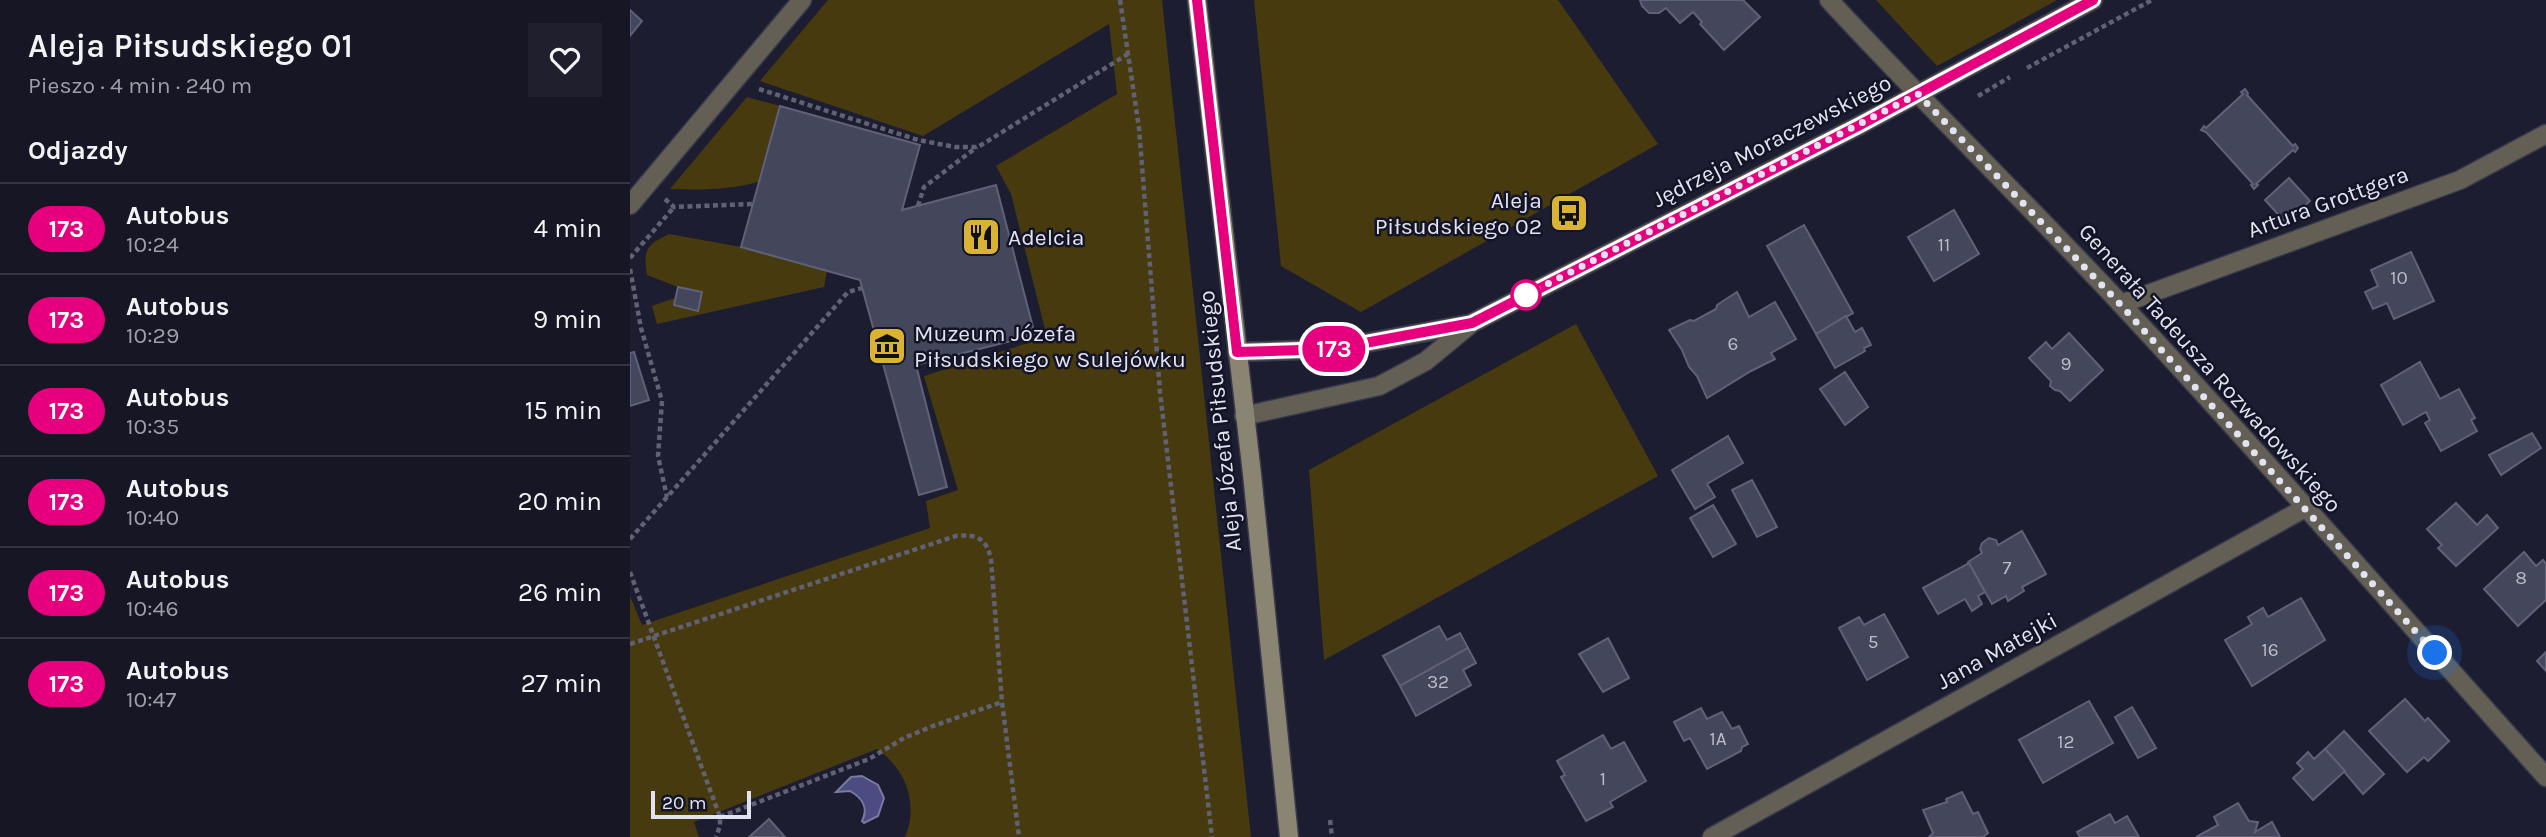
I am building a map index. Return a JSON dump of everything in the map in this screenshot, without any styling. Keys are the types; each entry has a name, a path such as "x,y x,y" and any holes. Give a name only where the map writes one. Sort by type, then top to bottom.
{"main road":[{"name":"Aleja Józefa Piłsudskiego","path":"1197,0 1289,837"}],"street":[{"path":"630,205 802,0"},
{"name":"Generała Tadeusza Rozwadowskiego","path":"1829,0 2120,304 2546,777"},
{"name":"Jędrzeja Moraczewskiego","path":"1244,416 1380,386 1426,361 1472,323 1918,94 2093,0"},
{"name":"Artura Grottgera","path":"2120,304 2460,180 2546,134"},
{"name":"Jędrzeja Moraczewskiego","path":"1237,352 1333,349 1472,323"},
{"name":"Jana Matejki","path":"1712,837 2305,508"}],"path":[{"path":"1120,0 1139,128 1160,392 1212,837"},
{"path":"1978,96 2152,0"},
{"path":"918,206 924,187 978,147 1128,54"},
{"path":"748,86 918,140 955,147 978,147"},
{"path":"658,193 674,207 752,204"},
{"path":"630,258 674,207"},
{"path":"630,269 641,328 662,401 658,456 667,497"},
{"path":"630,539 848,292 862,288"},
{"path":"630,644 956,536 979,538 988,546 991,559 1002,702 1019,837"},
{"path":"630,572 720,817 716,837"},
{"path":"720,817 869,759 923,730 1002,702"},
{"path":"1331,820 1332,837"}],"shaded area":[{"path":"828,0 1162,0 1251,837 905,837 911,812 907,788 896,767 877,749 694,822 699,837 630,837 630,596 642,625 930,528 926,501 958,490 924,376 1047,337 1011,194 996,166 1117,94 1109,24 923,136 760,81"},
{"path":"1254,0 1558,0 1658,144 1361,312 1281,266"},
{"path":"1876,0 2057,0 1937,66"},
{"path":"747,97 780,106 758,182 714,189 670,189"},
{"path":"669,234 741,247 827,271 824,287 657,324 652,306 675,298 674,305 698,311 702,293 647,275 648,249"},
{"path":"1576,324 1658,476 1324,660 1309,470"},
{"path":"862,776 878,785 884,798 878,816 864,823 862,821 865,811 861,800 850,791 836,792 851,777"}],"building":[{"path":"1640,0 1743,0 1760,17 1724,50 1700,24 1702,22 1693,12 1680,23 1666,8 1659,13 1649,13"},
{"path":"630,10 642,21 630,36"},
{"path":"2245,89 2247,95 2293,146 2295,144 2298,148 2256,184 2258,185 2254,189 2251,185 2253,184 2206,132 2201,130 2243,94 2241,92"},
{"path":"780,106 920,145 902,210 996,185 1035,335 916,365 947,487 919,495 860,280 741,247"},
{"path":"2289,178 2310,201 2286,223 2265,200"},
{"path":"1954,210 1979,254 1934,281 1908,237"},
{"path":"1804,225 1853,313 1816,334 1767,246"},
{"path":"2411,252 2434,301 2394,319 2387,303 2373,309 2365,292 2378,286 2371,270"},
{"path":"678,287 702,292 698,311 674,305"},
{"path":"1737,292 1749,317 1775,302 1796,339 1771,353 1775,359 1707,398 1669,330 1716,309 1717,305"},
{"path":"1846,316 1855,332 1862,328 1871,345 1835,368 1816,334"},
{"path":"2069,333 2103,370 2070,401 2050,386 2051,381 2029,358 2046,342 2052,349"},
{"path":"634,352 649,400 630,406 630,353"},
{"path":"2420,362 2440,399 2459,389 2475,418 2471,420 2477,431 2441,451 2425,423 2430,420 2426,412 2403,425 2381,385"},
{"path":"1845,372 1868,407 1845,425 1820,389"},
{"path":"2532,433 2541,448 2501,475 2489,455"},
{"path":"1728,436 1743,463 1707,484 1715,497 1695,509 1672,470"},
{"path":"1752,480 1777,527 1757,537 1732,490"},
{"path":"2456,503 2477,525 2487,515 2498,528 2456,566 2438,548 2442,545 2427,529"},
{"path":"1713,505 1736,544 1713,557 1690,518"},
{"path":"2022,531 2046,574 2022,587 2024,591 2008,601 2006,596 1992,604 1968,562 1982,553 1982,543 1989,538 1996,540 1998,545"},
{"path":"2524,552 2536,566 2543,560 2546,564 2546,600 2518,626 2484,589"},
{"path":"1969,563 1985,592 1978,596 1982,604 1972,611 1965,599 1938,614 1923,588"},
{"path":"2301,598 2325,640 2252,686 2225,640 2252,624 2248,617 2263,608 2268,617"},
{"path":"1884,614 1908,657 1867,680 1839,628 1859,617 1864,625"},
{"path":"1439,626 1447,640 1460,633 1468,648 1400,686 1383,656"},
{"path":"1608,638 1629,678 1603,692 1579,654"},
{"path":"1468,648 1476,663 1463,670 1471,685 1416,716 1400,686"},
{"path":"2546,652 2546,671 2537,661"},
{"path":"2405,699 2425,721 2428,718 2449,741 2428,761 2424,757 2407,772 2369,731"},
{"path":"2089,701 2113,743 2043,783 2019,740"},
{"path":"2132,707 2156,748 2138,758 2115,717"},
{"path":"1701,708 1707,719 1722,712 1732,729 1739,726 1748,744 1742,747 1741,751 1707,769 1690,738 1684,741 1674,722"},
{"path":"2344,731 2384,774 2363,794 2325,749"},
{"path":"1603,735 1611,749 1624,742 1646,781 1610,802 1613,807 1586,821 1561,777 1565,775 1557,761"},
{"path":"2325,749 2345,771 2313,800 2293,778 2303,769 2297,763 2308,752 2314,759"},
{"path":"1962,792 1973,814 1978,812 1988,833 1983,837 1929,837 1933,833 1923,810 1947,802 1946,799"},
{"path":"2238,803 2249,821 2258,822 2255,832 2272,822 2280,837 2196,837 2218,825 2214,817"},
{"path":"2110,814 2115,823 2127,816 2139,837 2080,837 2077,832"},
{"path":"769,819 785,837 749,837"}],"bus line":[{"name":"173","path":"1197,0 1237,352 1333,349 1472,323 1858,126 2093,0"}],"place":[{"name":"Aleja Piłsudskiego 02","path":"1569,213"},
{"name":"Adelcia","path":"981,237"},
{"name":"Muzeum Józefa Piłsudskiego w Sulejówku","path":"887,346"}],"route":[{"path":"1526,295 1918,94 1947,121 2120,304 2435,653"}]}
